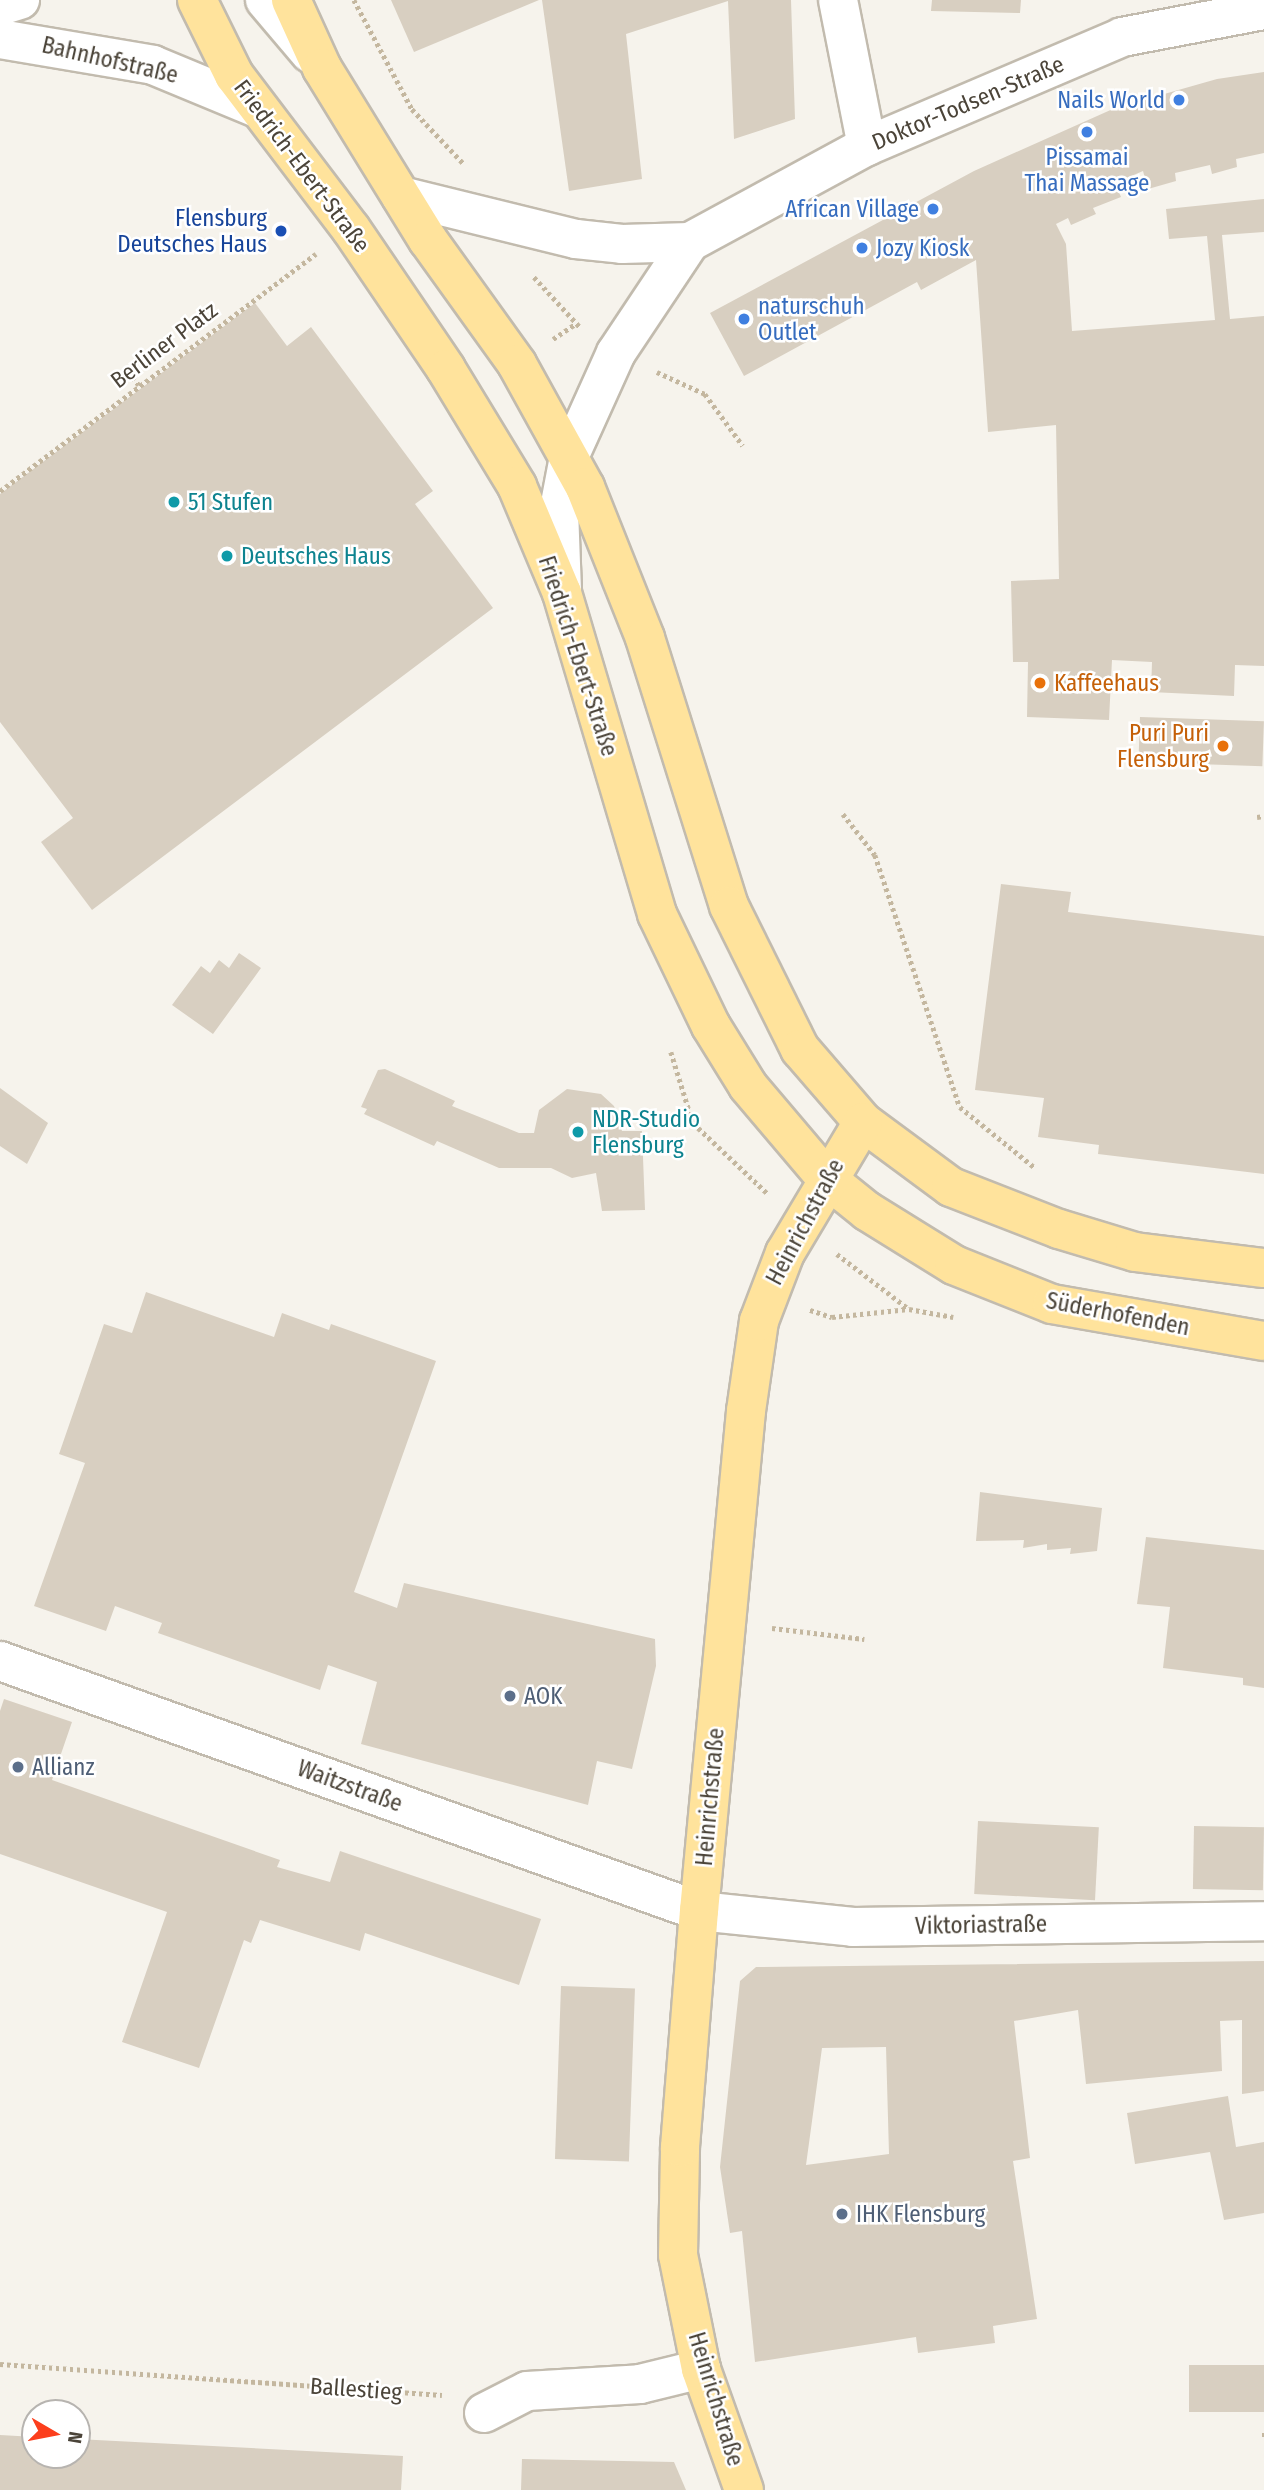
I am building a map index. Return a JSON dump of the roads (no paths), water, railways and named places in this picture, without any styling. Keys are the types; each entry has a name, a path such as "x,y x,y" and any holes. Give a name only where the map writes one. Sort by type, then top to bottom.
{"main road":[{"name":"Friedrich-Ebert-Straße","path":"197,0 234,75 351,229 446,369 517,486 562,593 657,914 711,1026 748,1086 826,1178 867,1211"},
{"path":"291,0 322,68 401,196 517,364 569,457 645,638 729,906 800,1049 863,1122 951,1187 1059,1229 1135,1252 1264,1268"},
{"name":"Heinrichstraße","path":"744,2490 701,2369 678,2255 680,2147 699,1911 726,1622 759,1321 785,1253 826,1178 863,1122"},
{"name":"Süderhofenden","path":"867,1211 954,1265 1052,1304 1264,1341"}],"street":[{"path":"0,6 20,0"},
{"path":"265,0 322,68"},
{"path":"838,0 867,146"},
{"name":"Doktor-Todsen-Straße","path":"401,196 576,239 622,244 690,242 867,146 1122,37 1264,10"},
{"name":"Bahnhofstraße","path":"0,39 153,65 257,108"},
{"name":"Doktor-Todsen-Straße","path":"562,593 559,509 569,457 616,353 690,242"},
{"name":"Waitzstraße","path":"0,1661 699,1911"},
{"name":"Viktoriastraße","path":"699,1911 853,1927 1264,1921"},
{"path":"484,2413 527,2391 640,2384 701,2369"}],"place":[{"name":"Nails World","path":"1179,100"},
{"name":"Pissamai Thai Massage","path":"1087,132"},
{"name":"African Village","path":"933,209"},
{"name":"Flensburg Deutsches Haus","path":"281,231"},
{"name":"Jozy Kiosk","path":"862,248"},
{"name":"naturschuh Outlet","path":"744,319"},
{"name":"51 Stufen","path":"174,502"},
{"name":"Deutsches Haus","path":"227,556"},
{"name":"Kaffeehaus","path":"1040,683"},
{"name":"Puri Puri Flensburg","path":"1223,746"},
{"name":"NDR-Studio Flensburg","path":"578,1132"},
{"name":"AOK","path":"510,1696"},
{"name":"Allianz","path":"18,1767"},
{"name":"IHK Flensburg","path":"842,2214"}]}
